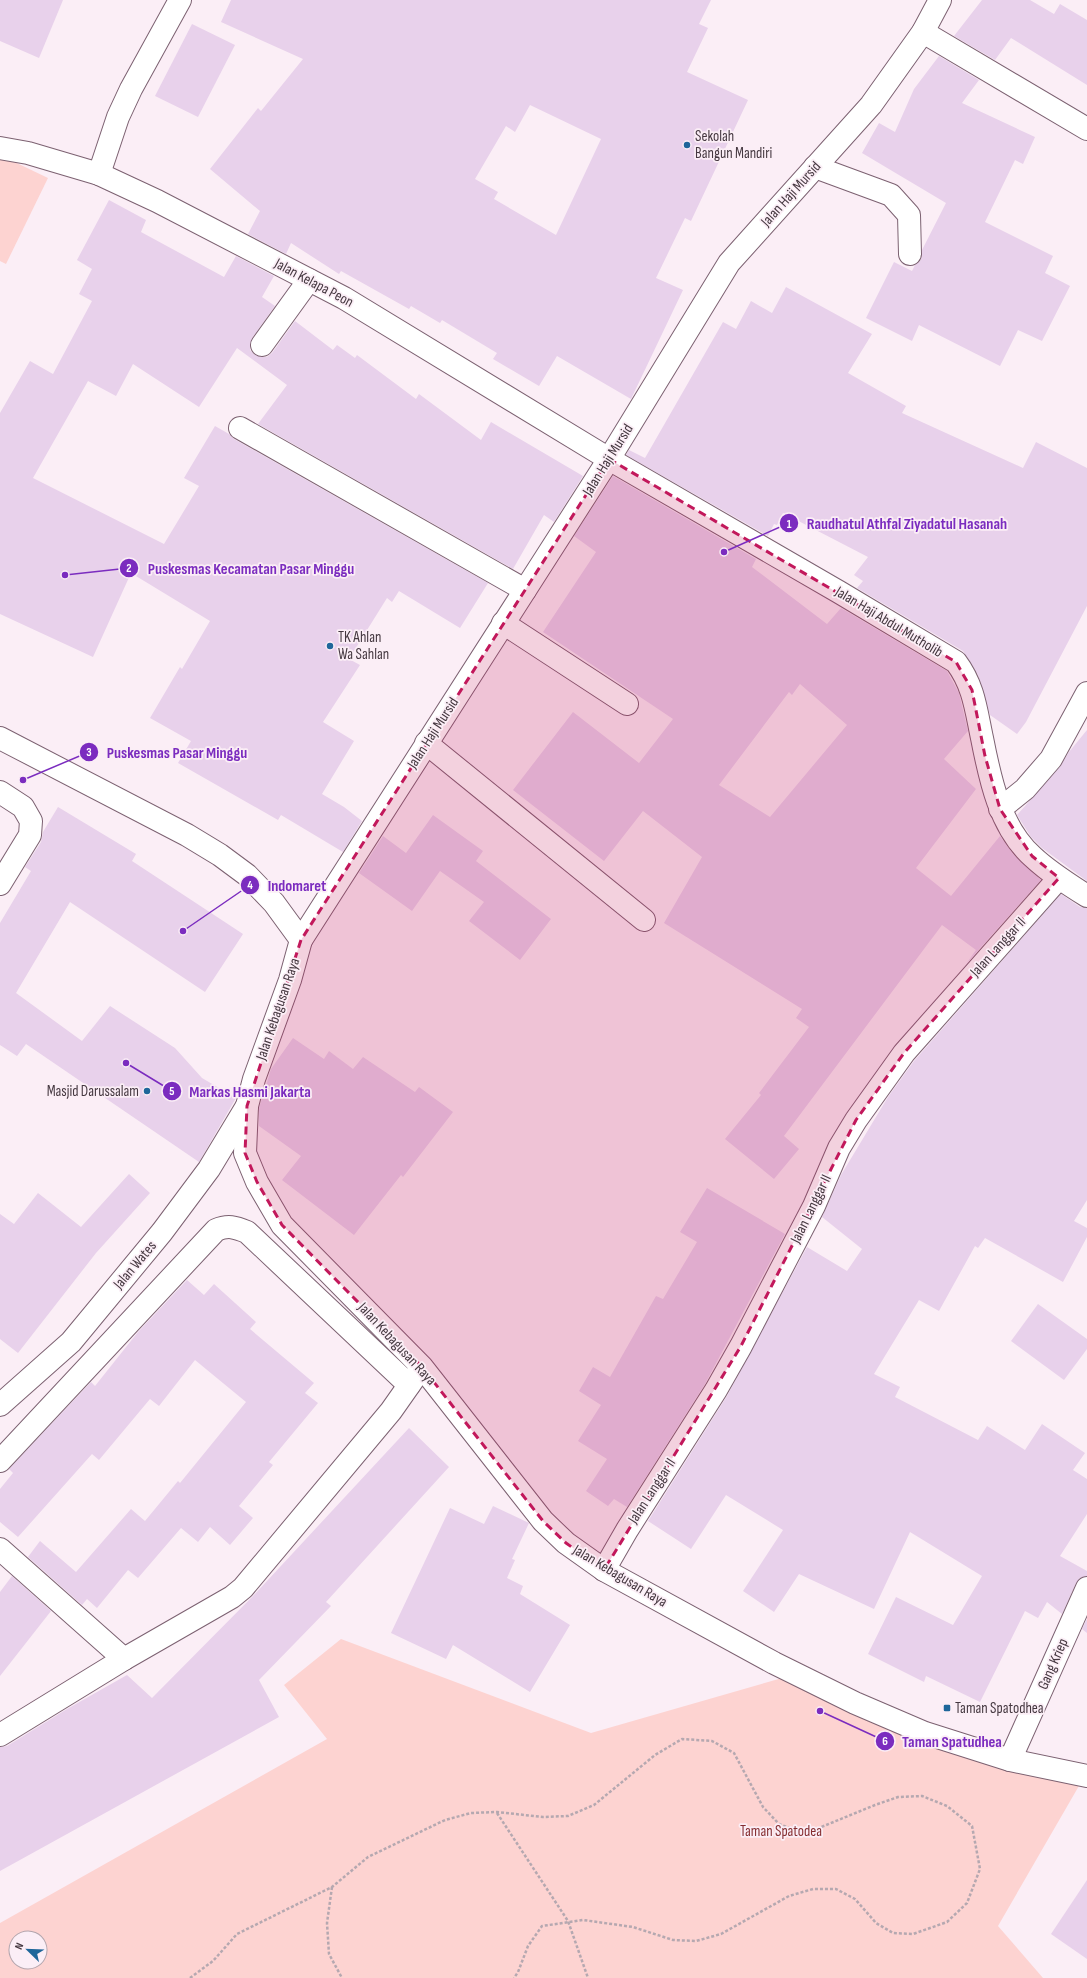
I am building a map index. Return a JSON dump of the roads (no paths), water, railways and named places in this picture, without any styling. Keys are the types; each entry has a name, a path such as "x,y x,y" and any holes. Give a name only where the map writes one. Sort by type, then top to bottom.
{"street":[{"path":"99,174 118,116 131,89 180,0"},
{"name":"Jalan Haji Mursid","path":"301,940 609,459 729,263 871,105 923,32 940,0"},
{"path":"923,32 1087,129"},
{"name":"Jalan Kelapa Peon","path":"0,148 28,154 99,174 157,201 350,302 609,459"},
{"path":"815,167 891,195 909,215 910,254"},
{"path":"262,345 309,280"},
{"path":"240,428 525,590"},
{"name":"Jalan Haji Abdul Mutholib","path":"609,459 839,592 956,662 966,675 972,690 985,756 1000,809 1017,838 1032,856 1059,878 1087,896"},
{"path":"503,623 627,704"},
{"path":"1000,809 1026,790 1052,759 1087,693"},
{"name":"Jalan Kebagusan Raya","path":"0,738 187,835 220,855 247,875 274,903 301,940 290,980 254,1079 247,1106 246,1153 257,1182 282,1225 422,1367 543,1521 566,1543 604,1570 774,1663 855,1703 925,1733 1010,1760 1087,1776"},
{"path":"426,743 644,920"},
{"path":"0,792 24,807 31,821 30,835 0,884"},
{"name":"Jalan Langgar II","path":"604,1570 627,1530 716,1390 741,1346 814,1206 839,1148 856,1120 904,1053 1059,878"},
{"name":"Jalan Wates","path":"0,1405 71,1342 162,1232 209,1169 247,1106"},
{"path":"0,1461 216,1230 224,1227 232,1226 247,1232 409,1385"},
{"path":"0,1735 124,1659 232,1598 243,1588 391,1411 422,1367"},
{"path":"0,1549 124,1659"},
{"name":"Gang Kriep","path":"1010,1760 1087,1588"}],"place":[{"name":"Sekolah Bangun Mandiri","path":"687,145"},
{"name":"Raudhatul Athfal Ziyadatul Hasanah","path":"724,552"},
{"name":"Puskesmas Kecamatan Pasar Minggu","path":"65,575"},
{"name":"TK Ahlan Wa Sahlan","path":"330,646"},
{"name":"Puskesmas Pasar Minggu","path":"23,780"},
{"name":"Indomaret","path":"183,931"},
{"name":"Markas Hasmi Jakarta","path":"126,1063"},
{"name":"Masjid Darussalam","path":"147,1091"},
{"name":"Taman Spatodhea","path":"947,1708"},
{"name":"Taman Spatudhea","path":"820,1711"}],"park label":[{"name":"Taman Spatodea","path":"781,1831"}]}
